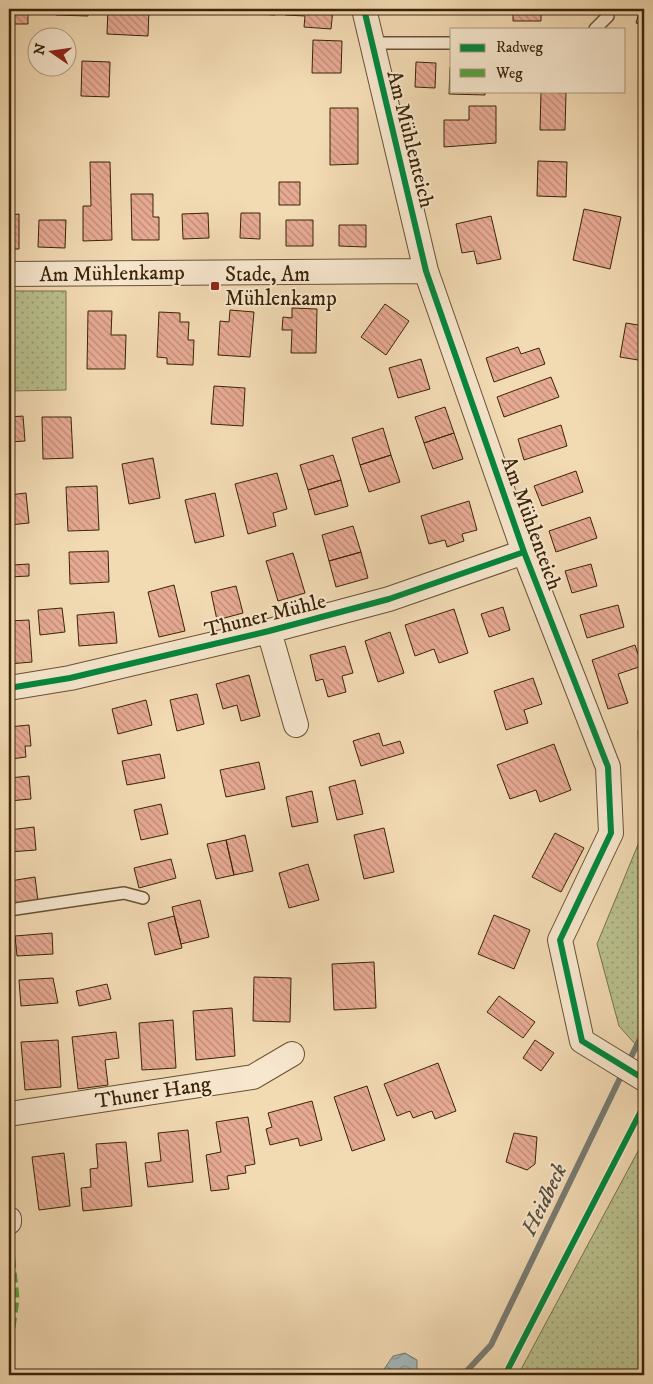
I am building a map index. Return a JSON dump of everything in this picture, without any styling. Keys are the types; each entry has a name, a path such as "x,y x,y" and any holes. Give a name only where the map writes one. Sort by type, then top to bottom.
{"street":[{"name":"Am Mühlenteich","path":"364,9 426,271 524,552 608,767 611,833 560,940 582,1041 644,1079"},
{"name":"Am Mühlenkamp","path":"9,274 426,271"},
{"name":"Thuner Mühle","path":"9,688 70,678 269,631 388,599 524,552"},
{"name":"Thuner Mühle","path":"269,631 296,725"},
{"name":"Thuner Hang","path":"9,1114 253,1077 292,1054"}],"lane":[{"path":"597,28 608,16"},
{"path":"371,43 450,43"},
{"path":"9,910 124,893 143,898"}],"green space":[{"path":"9,291 66,291 66,390 9,391"},
{"path":"644,712 644,1054 619,1026 597,944 642,835 638,731"},
{"path":"644,1140 644,1375 518,1375"}],"water":[{"path":"405,1353 417,1360 417,1375 380,1375 393,1356"}],"building":[{"path":"9,9 28,9 28,24 9,24"},
{"path":"56,9 88,9 88,16 56,15"},
{"path":"108,9 149,9 148,36 107,34"},
{"path":"245,9 276,9 275,15 245,13"},
{"path":"285,9 333,9 331,29 304,27 305,16 285,15"},
{"path":"398,9 429,9 429,13 398,13"},
{"path":"468,9 491,9 491,13 468,13"},
{"path":"513,9 541,9 541,21 513,21"},
{"path":"640,9 644,9 644,25 636,23"},
{"path":"313,40 342,41 341,73 312,73"},
{"path":"82,61 110,62 109,97 81,96"},
{"path":"416,62 436,63 435,88 415,87"},
{"path":"450,67 450,92 485,92 485,95 449,94"},
{"path":"541,92 566,93 565,130 540,130"},
{"path":"469,106 496,106 496,143 444,147 444,120 469,120"},
{"path":"330,108 358,108 358,164 330,165"},
{"path":"538,161 567,162 566,197 537,196"},
{"path":"90,162 110,162 112,240 83,241 83,206 91,206"},
{"path":"279,182 300,182 300,205 279,205"},
{"path":"131,194 153,194 153,217 159,217 159,240 132,240"},
{"path":"584,209 621,217 610,269 573,260"},
{"path":"208,213 209,238 183,239 182,214"},
{"path":"241,213 260,213 260,239 240,238"},
{"path":"19,214 19,249 9,249 9,215"},
{"path":"491,216 501,259 477,264 474,251 462,253 456,224"},
{"path":"39,220 66,220 65,248 38,247"},
{"path":"286,220 313,220 313,246 286,246"},
{"path":"339,225 366,225 366,247 339,246"},
{"path":"385,304 409,321 386,355 361,337"},
{"path":"292,308 317,309 316,353 291,353 292,330 282,330 283,317 292,318"},
{"path":"230,310 254,312 250,357 218,355 220,321 229,322"},
{"path":"88,311 112,311 111,335 126,335 125,369 87,369"},
{"path":"159,312 180,313 180,322 189,322 188,340 194,340 193,365 167,364 167,358 157,357"},
{"path":"626,323 644,326 644,361 620,357"},
{"path":"518,347 521,354 539,348 545,364 494,382 486,358"},
{"path":"421,359 430,389 398,398 389,368"},
{"path":"551,377 559,397 504,417 497,397"},
{"path":"214,386 245,388 243,426 211,424"},
{"path":"445,407 454,433 424,443 415,417"},
{"path":"23,416 25,441 9,442 9,417"},
{"path":"42,417 71,417 73,458 43,459"},
{"path":"561,425 567,446 524,460 518,439"},
{"path":"383,428 391,455 360,465 352,438"},
{"path":"454,433 463,459 433,469 424,443"},
{"path":"333,455 341,480 308,490 300,465"},
{"path":"391,455 400,482 369,492 360,465"},
{"path":"153,458 160,498 129,504 122,464"},
{"path":"576,471 583,492 542,506 534,486"},
{"path":"277,473 287,509 273,513 276,526 248,534 235,484"},
{"path":"341,480 348,506 315,515 308,490"},
{"path":"97,486 99,530 68,531 66,487"},
{"path":"26,493 29,523 9,525 9,495"},
{"path":"215,493 224,536 195,543 185,500"},
{"path":"469,501 477,530 462,534 464,541 447,547 445,540 429,544 421,516"},
{"path":"590,517 597,538 556,552 549,531"},
{"path":"353,526 361,552 329,561 322,535"},
{"path":"108,551 109,582 70,584 69,552"},
{"path":"361,552 368,578 336,587 329,561"},
{"path":"293,553 305,593 278,601 266,561"},
{"path":"9,555 11,555 12,565 29,564 29,576 9,577"},
{"path":"591,564 597,586 572,593 565,571"},
{"path":"174,585 185,631 159,637 148,592"},
{"path":"236,586 243,613 217,620 211,592"},
{"path":"618,605 624,627 587,638 580,615"},
{"path":"503,607 510,630 489,637 481,614"},
{"path":"62,608 65,632 40,635 38,610"},
{"path":"454,609 468,653 439,663 434,649 415,656 405,625"},
{"path":"114,612 117,643 79,646 77,615"},
{"path":"29,620 32,662 9,664 9,621"},
{"path":"390,632 404,673 378,682 365,641"},
{"path":"635,645 642,666 618,674 628,703 608,709 592,660"},
{"path":"345,646 353,673 342,676 346,692 328,697 323,679 316,681 310,655"},
{"path":"249,675 260,716 241,721 237,705 223,709 216,684"},
{"path":"533,678 542,704 524,710 528,723 506,730 494,691"},
{"path":"197,694 204,724 177,731 170,700"},
{"path":"146,700 152,725 118,734 112,709"},
{"path":"29,725 31,746 25,746 26,757 11,759 9,727"},
{"path":"379,733 383,746 400,741 404,753 361,766 353,741"},
{"path":"554,744 571,790 540,802 536,790 510,799 497,765"},
{"path":"160,754 165,778 127,785 122,761"},
{"path":"259,762 265,789 226,797 220,770"},
{"path":"29,776 31,799 9,801 9,778"},
{"path":"355,780 363,814 337,820 329,787"},
{"path":"312,791 318,822 292,827 286,797"},
{"path":"161,804 168,834 141,840 134,810"},
{"path":"34,827 36,850 9,852 9,830"},
{"path":"384,828 394,872 364,879 354,835"},
{"path":"555,833 584,848 561,892 532,877"},
{"path":"245,835 253,871 234,875 226,840"},
{"path":"226,840 234,875 216,879 207,844"},
{"path":"171,859 176,878 139,888 134,868"},
{"path":"308,864 319,900 289,908 279,873"},
{"path":"35,877 38,901 14,904 10,881"},
{"path":"200,900 209,937 181,944 172,907"},
{"path":"494,915 530,930 514,969 478,954"},
{"path":"174,916 182,948 155,955 148,923"},
{"path":"52,933 53,954 17,956 15,936"},
{"path":"374,962 376,1008 334,1010 332,964"},
{"path":"254,977 291,978 290,1022 253,1021"},
{"path":"53,978 58,1003 21,1006 19,980"},
{"path":"107,984 111,999 79,1006 76,991"},
{"path":"499,996 535,1022 523,1038 487,1012"},
{"path":"232,1008 235,1056 196,1060 193,1011"},
{"path":"173,1020 176,1068 142,1070 139,1023"},
{"path":"116,1032 119,1058 105,1060 108,1085 78,1089 72,1037"},
{"path":"58,1040 61,1087 25,1090 21,1042"},
{"path":"535,1040 554,1053 541,1071 523,1058"},
{"path":"438,1063 456,1111 435,1119 432,1111 413,1118 410,1111 397,1116 384,1084"},
{"path":"367,1086 385,1140 352,1151 334,1097"},
{"path":"312,1101 322,1140 300,1146 298,1138 270,1145 266,1129 272,1127 268,1113"},
{"path":"248,1117 255,1164 245,1166 246,1173 227,1176 229,1189 211,1191 206,1155 221,1152 216,1122"},
{"path":"188,1130 193,1182 148,1187 145,1163 161,1161 158,1133"},
{"path":"514,1133 537,1137 535,1164 527,1170 506,1162"},
{"path":"126,1142 132,1206 83,1211 81,1188 91,1187 90,1169 98,1168 96,1144"},
{"path":"64,1153 70,1206 39,1210 32,1157"}],"waterway":[{"name":"Heidbeck","path":"628,1063 644,1031"},
{"name":"Heidbeck","path":"463,1375 491,1345 623,1072"},
{"path":"9,1355 11,1347"}],"marked path":[{"path":"9,1222 17,1299 9,1357"}],"cycle path":[{"path":"364,9 426,271 524,552 608,767 611,833 560,940 582,1041 644,1079"},
{"path":"9,688 70,678 269,631 389,599 524,552"},
{"path":"505,1375 644,1105"}],"place":[{"name":"Stade, Am Mühlenkamp","path":"215,286"}]}
